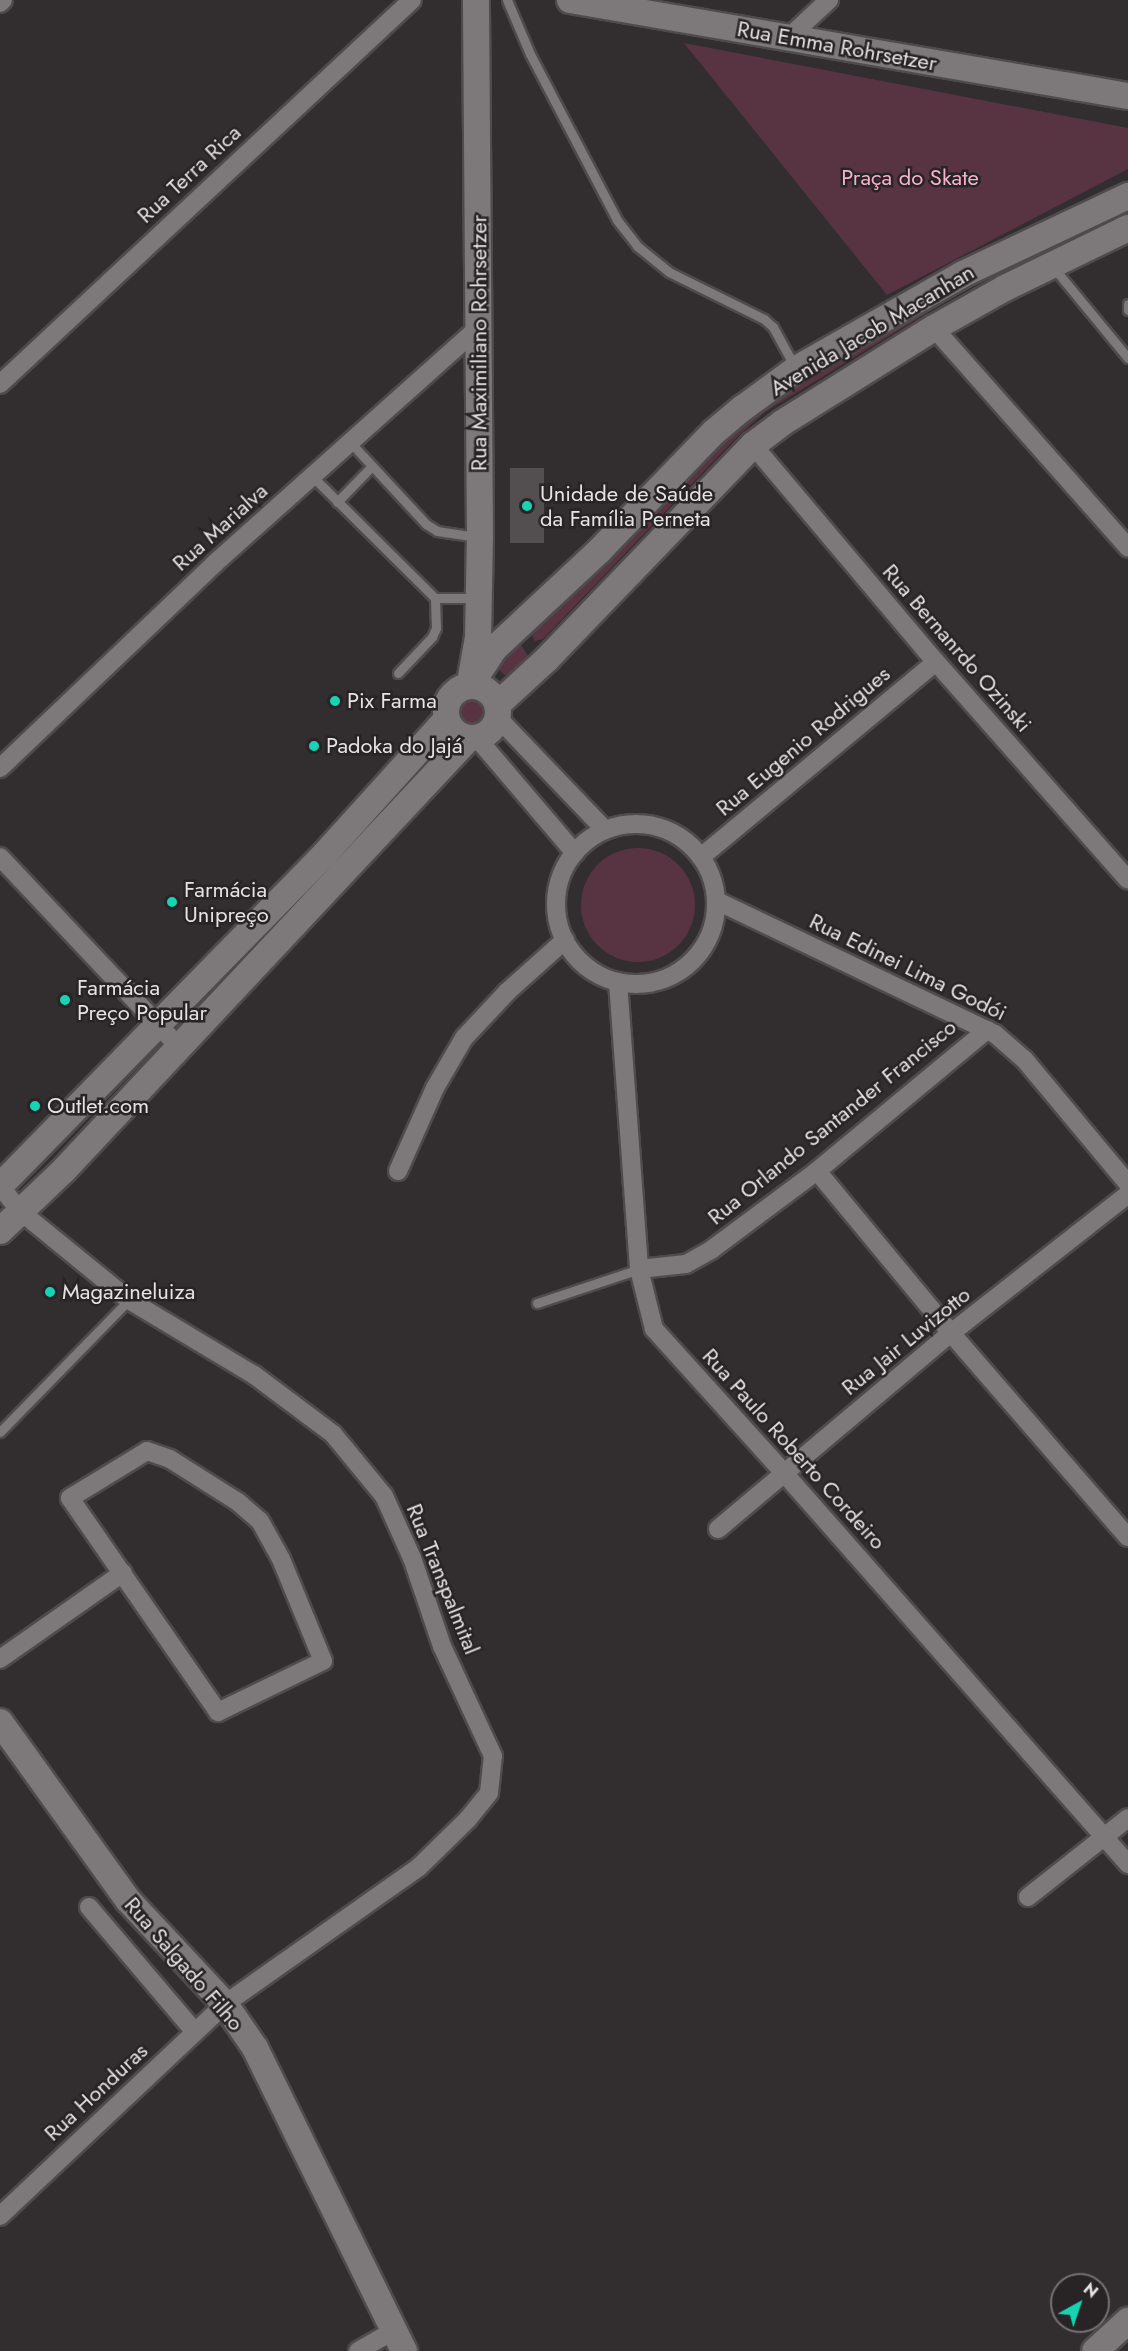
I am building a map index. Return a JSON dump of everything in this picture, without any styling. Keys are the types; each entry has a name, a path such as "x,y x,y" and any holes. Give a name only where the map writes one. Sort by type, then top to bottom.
{"main road":[{"name":"Rua Maximiliano Rohrsetzer","path":"470,686 477,639 480,538 476,0"},
{"name":"Rua Emma Rohrsetzer","path":"570,0 1116,94 1128,101"},
{"name":"Avenida Jacob Macanhan","path":"470,686 494,650 520,627 714,432 796,369 973,269 1128,196"},
{"name":"Avenida Jacob Macanhan","path":"498,711 753,445 782,423 934,328 1052,265 1128,228"},
{"path":"520,627 527,644 547,659"},
{"path":"0,1231 64,1170 473,738 490,731 498,711 487,690 470,686 462,688 451,697 447,703 447,718 455,731 473,738"},
{"path":"0,1186 155,1024 324,855 447,718"},
{"name":"Rua Salgado Filho","path":"0,1722 128,1900 225,2004 255,2048 398,2341"},
{"path":"1095,2351 1128,2321"}],"street":[{"name":"Rua Terra Rica","path":"0,384 412,0"},
{"path":"788,38 829,0"},
{"name":"Rua Marialva","path":"0,768 214,564 479,327"},
{"path":"934,328 1128,547"},
{"name":"Rua Bernanrdo Ozinski","path":"753,445 936,662 1128,880"},
{"name":"Rua Eugenio Rodrigues","path":"701,857 936,662"},
{"path":"498,711 605,830"},
{"path":"473,738 574,853"},
{"path":"633,824 658,827 679,837 701,857 712,878 717,901 715,920 710,937 701,952 689,965 674,975 657,982 640,985 604,978 584,965 565,940 557,918 557,895 562,873 574,853 588,840 605,830 633,824"},
{"path":"0,857 179,1047"},
{"name":"Rua Edinei Lima Godói","path":"717,901 987,1030 1011,1046 1128,1184"},
{"path":"398,1171 435,1088 464,1038 507,993 565,940"},
{"name":"Rua Paulo Roberto Cordeiro","path":"618,982 639,1269 654,1329 784,1473 1128,1864"},
{"name":"Rua Orlando Santander Francisco","path":"639,1269 686,1264 711,1250 817,1171 987,1030"},
{"path":"817,1171 951,1333 1128,1537"},
{"name":"Rua Transpalmital","path":"0,1186 21,1212 129,1300 254,1375 333,1434 384,1496 412,1558 442,1646 493,1756 489,1793 468,1819 419,1867 225,2004"},
{"name":"Rua Jair Luvizotto","path":"718,1529 951,1333 1128,1194"},
{"path":"147,1451 171,1459 238,1502 260,1521 281,1558 323,1661 218,1712 123,1573 70,1498 147,1451"},
{"path":"0,1659 123,1573"},
{"path":"1028,1897 1128,1818"},
{"path":"89,1907 195,2032"},
{"name":"Rua Honduras","path":"0,2216 225,2004"},
{"path":"358,2351 398,2341"}],"lane":[{"path":"507,0 530,54 617,220 630,238 669,272 764,319 772,327 796,369"},
{"path":"1052,265 1128,358"},
{"path":"1128,304 1128,310"},
{"path":"350,442 426,524 436,531 480,538"},
{"path":"337,502 372,466"},
{"path":"312,476 435,598 436,628 432,637 398,673"},
{"path":"435,598 479,598"},
{"path":"537,1303 639,1269"},
{"path":"0,1432 129,1300"}],"green space":[{"name":"Praça do Skate","path":"684,43 1128,128 1128,169 887,295"},
{"path":"1027,257 951,298 765,412 737,437 543,639 535,641 532,636 535,631 609,563 611,554 713,448 772,398 917,309"},
{"path":"520,643 528,656 510,675 505,675 498,669 496,661"},
{"path":"473,696 484,700 488,711 484,722 473,726 462,722 458,711 462,700"},
{"path":"638,848 660,852 670,857 686,873 691,883 695,905 691,927 686,937 670,953 660,958 638,962 616,958 606,953 590,937 585,927 581,905 585,883 590,873 606,857 616,852"}],"building":[{"name":"Unidade de Saúde da Família Perneta","path":"510,468 544,468 544,543 510,543"}],"place":[{"name":"Unidade de Saúde da Família Perneta","path":"527,506"},
{"name":"Pix Farma","path":"335,701"},
{"name":"Padoka do Jajá","path":"314,746"},
{"name":"Farmácia Unipreço","path":"172,902"},
{"name":"Farmácia Preço Popular","path":"65,1000"},
{"name":"Outlet.com","path":"35,1106"},
{"name":"Magazineluiza","path":"50,1292"}]}
